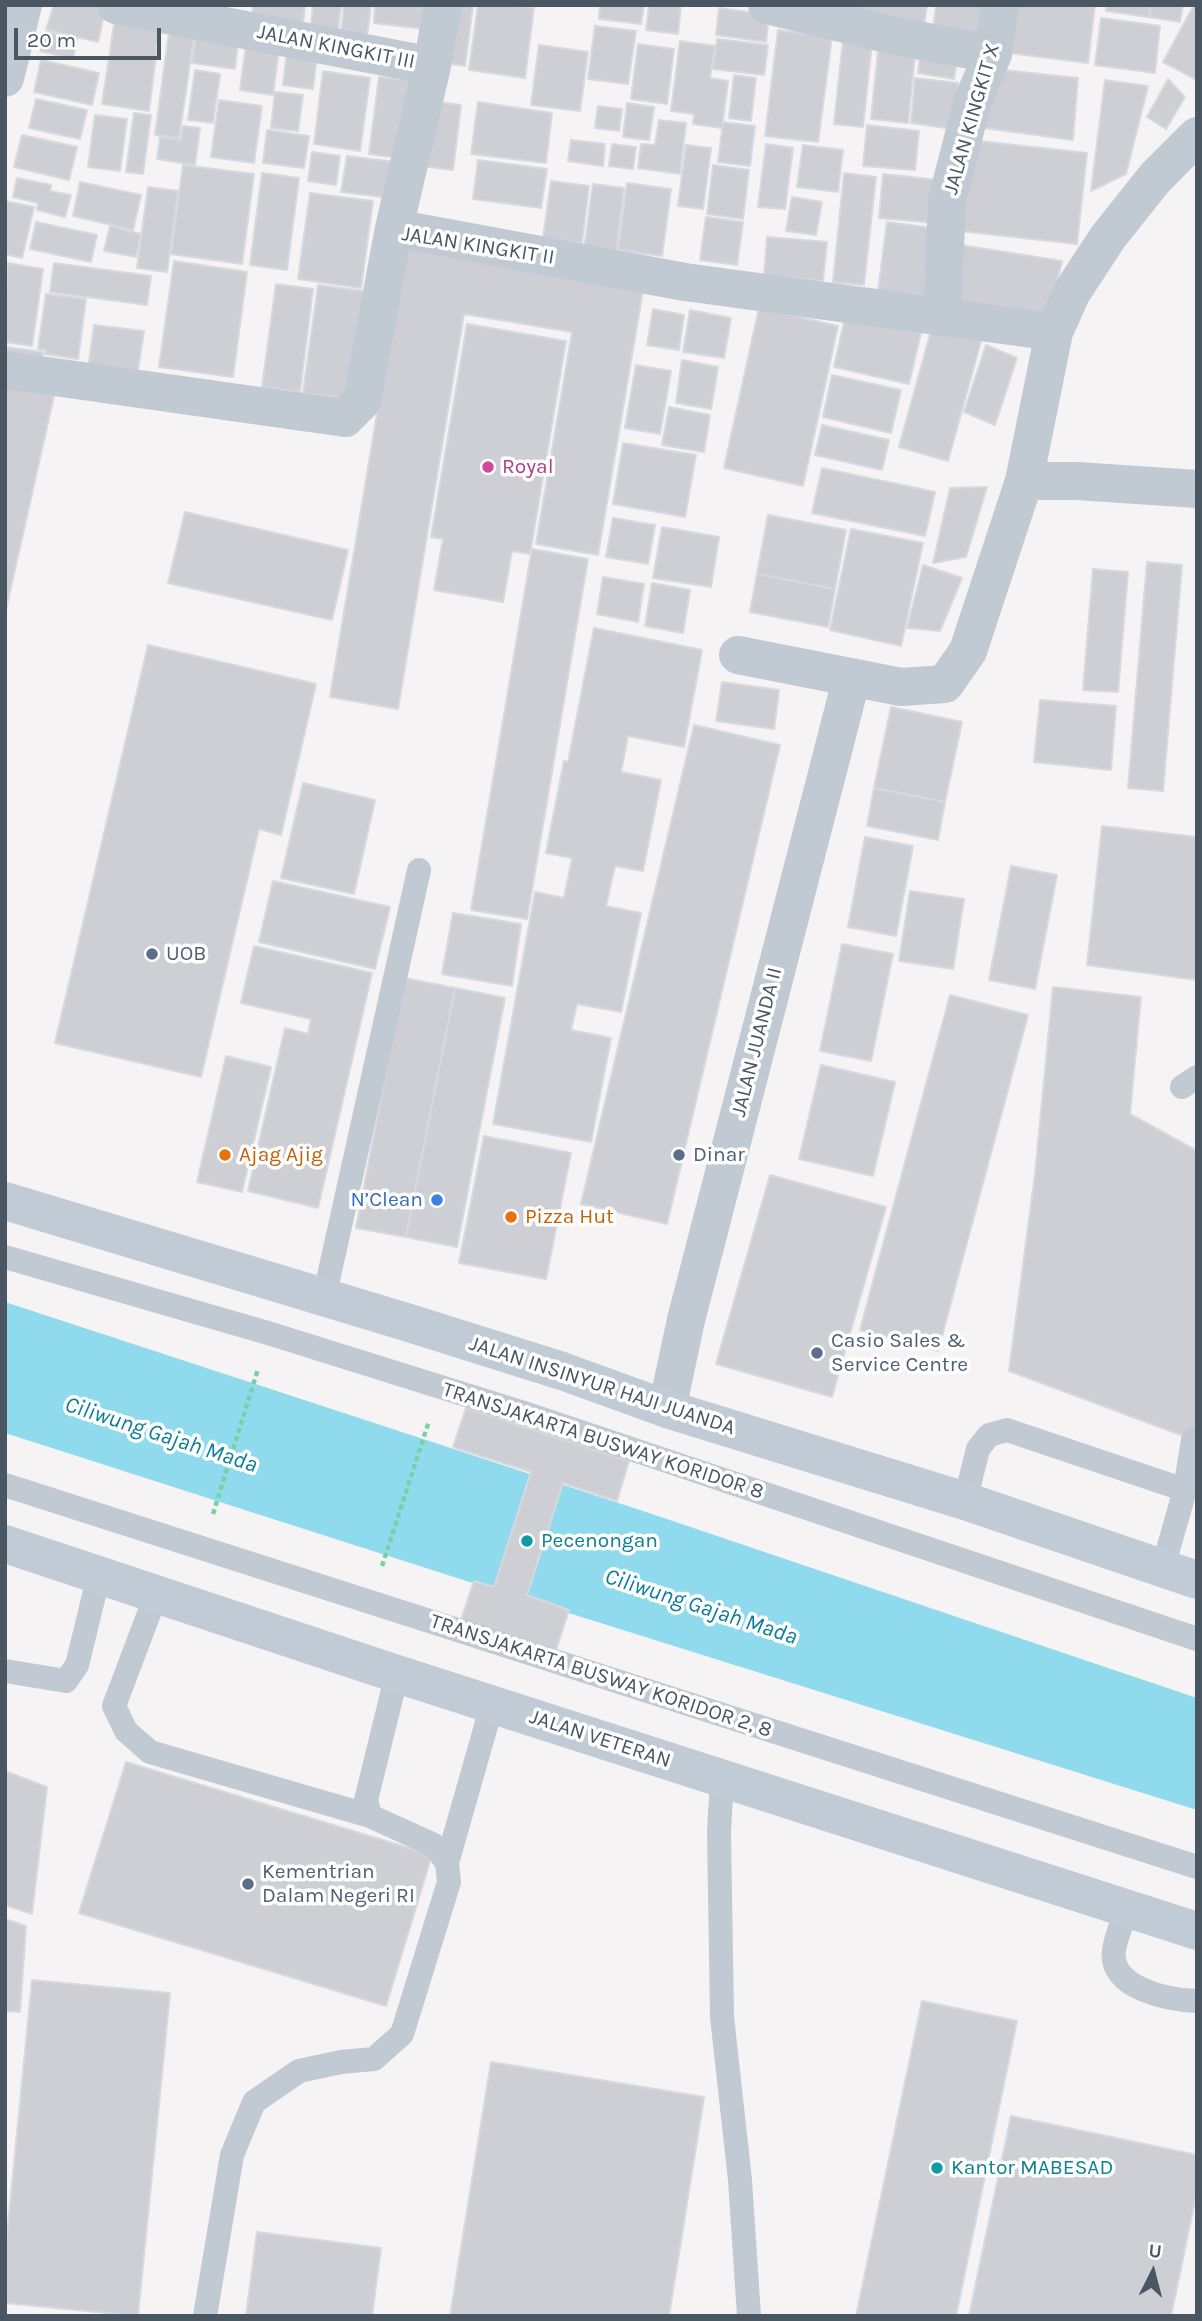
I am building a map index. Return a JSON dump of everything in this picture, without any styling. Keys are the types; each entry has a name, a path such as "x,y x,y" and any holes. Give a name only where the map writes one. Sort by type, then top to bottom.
{"main road":[{"name":"JALAN INSINYUR HAJI JUANDA","path":"5,1200 562,1371 667,1409 965,1501 1180,1573"},
{"name":"JALAN VETERAN","path":"5,1544 492,1705 1197,1930"}],"street":[{"path":"5,78 23,5"},
{"name":"JALAN KINGKIT III","path":"116,5 432,66"},
{"path":"394,228 432,66 443,5"},
{"path":"766,5 895,36 993,54"},
{"name":"JALAN KINGKIT X","path":"942,316 947,201 973,100 993,54 1000,5"},
{"path":"738,655 901,687 945,684 968,652 1024,481 1054,332 1072,292 1108,237 1155,178 1197,136"},
{"name":"JALAN KINGKIT II","path":"5,370 345,418 362,401 394,228 685,282 1054,332"},
{"path":"1024,481 1077,481 1197,489"},
{"name":"JALAN JUANDA II","path":"667,1409 686,1320 852,677"}],"lane":[{"path":"324,1298 419,870"},
{"name":"TRANSJAKARTA BUSWAY KORIDOR 8","path":"5,1257 268,1333 527,1414 1197,1639"},
{"path":"965,1501 978,1448 989,1435 1007,1430 1185,1490"},
{"path":"1180,1573 1185,1490 1193,1440"},
{"name":"TRANSJAKARTA BUSWAY KORIDOR 2, 8","path":"5,1485 1197,1867"},
{"path":"5,1671 66,1681 77,1665 99,1575"},
{"path":"156,1595 114,1706 126,1731 150,1752 370,1815 434,1845 447,1863"},
{"path":"370,1815 366,1800 397,1674"},
{"path":"205,2316 232,2155 254,2102 299,2071 341,2062 374,2059 402,2034 449,1882 447,1863 492,1705"},
{"path":"722,1779 719,1831 722,2017 740,2180 749,2316"},
{"path":"1127,1908 1113,1952 1117,1973 1129,1984 1148,1991 1197,2001"}],"path":[{"path":"211,1521 256,1374"},
{"path":"379,1577 427,1429"}],"water":[{"name":"Ciliwung Gajah Mada","path":"5,1302 646,1512 1197,1698 1197,1810 5,1433"}],"building":[{"path":"54,5 106,5 98,42 46,30"},
{"path":"253,5 305,5 303,24 252,19"},
{"path":"313,5 341,5 337,39 310,36"},
{"path":"344,5 371,5 367,36 341,33"},
{"path":"375,5 427,5 425,29 374,23"},
{"path":"446,5 473,5 465,66 439,62"},
{"path":"478,5 534,7 525,78 469,70"},
{"path":"600,5 644,5 641,24 599,19"},
{"path":"649,5 681,5 678,34 646,30"},
{"path":"856,5 927,5 924,26 854,18"},
{"path":"936,5 990,5 986,45 932,39"},
{"path":"1007,5 1095,5 1088,63 1001,52"},
{"path":"1107,5 1151,5 1149,17 1106,11"},
{"path":"1151,5 1183,5 1180,22 1149,17"},
{"path":"1194,5 1197,5 1197,80 1163,62"},
{"path":"719,8 769,15 766,42 716,35"},
{"path":"115,18 160,24 149,111 102,104"},
{"path":"1101,18 1160,26 1155,73 1095,65"},
{"path":"170,25 195,29 179,138 155,135"},
{"path":"595,26 636,31 628,84 588,79"},
{"path":"778,30 832,37 818,142 765,136"},
{"path":"844,31 873,34 863,127 834,124"},
{"path":"45,32 77,39 73,59 40,51"},
{"path":"196,36 238,41 235,69 192,63"},
{"path":"717,39 768,45 764,75 713,69"},
{"path":"680,41 715,46 710,78 728,81 722,128 693,124 694,114 671,111"},
{"path":"638,44 674,49 667,104 631,99"},
{"path":"246,45 279,49 273,95 240,90"},
{"path":"539,45 588,52 580,111 531,105"},
{"path":"287,51 317,55 313,89 283,85"},
{"path":"878,51 915,56 908,123 871,119"},
{"path":"920,55 957,62 954,79 918,73"},
{"path":"41,60 99,73 92,105 34,92"},
{"path":"994,69 1078,78 1073,140 984,128"},
{"path":"195,70 220,74 213,123 188,120"},
{"path":"323,71 370,78 360,151 314,144"},
{"path":"734,75 756,78 751,121 729,118"},
{"path":"379,77 418,81 407,159 369,154"},
{"path":"915,78 958,83 953,129 911,123"},
{"path":"1168,79 1185,97 1166,129 1147,117"},
{"path":"1105,80 1148,86 1126,174 1091,191"},
{"path":"275,92 303,95 298,131 271,128"},
{"path":"36,99 87,110 80,139 29,128"},
{"path":"219,100 262,106 254,163 211,157"},
{"path":"430,101 461,105 453,170 421,166"},
{"path":"478,102 552,113 546,163 471,154"},
{"path":"627,103 654,107 649,140 623,137"},
{"path":"598,106 622,109 619,131 595,128"},
{"path":"134,113 151,115 143,174 126,172"},
{"path":"95,115 127,119 120,171 88,167"},
{"path":"659,120 686,123 680,174 638,168 641,144 655,145"},
{"path":"723,122 755,126 750,166 718,162"},
{"path":"867,125 919,131 915,170 863,166"},
{"path":"183,126 200,128 195,165 157,159 160,137 181,140"},
{"path":"267,130 309,136 304,168 263,163"},
{"path":"22,135 77,147 69,180 14,167"},
{"path":"571,140 605,144 603,166 568,161"},
{"path":"970,140 1087,153 1077,244 960,231"},
{"path":"612,144 636,147 633,169 609,166"},
{"path":"766,144 793,148 785,209 758,207"},
{"path":"686,145 711,148 703,209 678,206"},
{"path":"803,145 843,150 838,192 797,187"},
{"path":"312,152 340,156 336,185 308,181"},
{"path":"347,156 396,162 390,198 341,192"},
{"path":"478,160 547,169 541,208 473,199"},
{"path":"183,165 254,174 242,264 171,254"},
{"path":"713,165 749,170 743,219 707,214"},
{"path":"262,173 299,178 287,270 250,265"},
{"path":"844,173 876,177 864,285 833,282"},
{"path":"883,174 939,180 935,223 879,218"},
{"path":"17,178 51,185 50,191 71,195 65,217 37,210 38,203 13,197"},
{"path":"551,181 589,186 582,243 543,238"},
{"path":"80,182 141,195 133,230 73,216"},
{"path":"627,183 671,189 662,256 618,250"},
{"path":"593,184 624,188 615,261 583,257"},
{"path":"148,187 178,191 167,272 137,268"},
{"path":"310,193 373,201 361,288 298,279"},
{"path":"792,197 822,202 816,235 786,231"},
{"path":"5,201 34,207 22,258 5,254"},
{"path":"706,217 743,222 737,265 700,260"},
{"path":"36,222 97,235 91,262 30,249"},
{"path":"887,222 940,229 932,297 878,291"},
{"path":"110,226 141,234 136,257 104,251"},
{"path":"767,237 827,242 823,281 764,275"},
{"path":"406,239 645,279 598,555 536,544 572,332 464,314 398,709 330,697"},
{"path":"961,245 1062,261 1049,314 953,308"},
{"path":"174,261 247,272 233,377 159,367"},
{"path":"7,263 43,269 32,346 5,342"},
{"path":"54,263 151,276 147,305 50,292"},
{"path":"276,284 313,289 300,392 262,387"},
{"path":"318,285 371,292 356,400 303,393"},
{"path":"46,294 86,299 78,359 45,354 46,350 38,349"},
{"path":"759,308 838,326 803,486 724,468"},
{"path":"653,309 684,315 679,350 647,345"},
{"path":"690,310 731,318 724,358 683,352"},
{"path":"845,317 921,333 909,384 834,367"},
{"path":"467,324 566,341 530,554 512,551 503,602 434,590 443,539 431,537"},
{"path":"94,325 144,331 137,376 88,370"},
{"path":"932,327 981,341 948,461 899,447"},
{"path":"986,345 1017,358 995,425 964,412"},
{"path":"5,347 43,352 41,373 5,368"},
{"path":"682,360 718,367 711,409 676,403"},
{"path":"636,365 671,371 660,434 625,428"},
{"path":"832,375 901,390 891,433 823,417"},
{"path":"5,385 54,396 5,614"},
{"path":"669,407 710,415 704,452 662,445"},
{"path":"822,425 889,440 882,470 815,455"},
{"path":"623,443 696,455 685,517 613,504"},
{"path":"822,468 935,492 925,536 812,513"},
{"path":"987,487 966,557 933,563 950,488"},
{"path":"185,512 348,550 332,620 168,583"},
{"path":"768,515 846,530 835,589 757,574"},
{"path":"613,518 655,525 648,564 606,557"},
{"path":"662,527 719,537 711,587 653,578"},
{"path":"851,529 923,543 901,646 830,630"},
{"path":"532,549 588,559 527,919 471,910"},
{"path":"1147,562 1182,565 1163,791 1128,788"},
{"path":"923,565 962,578 940,631 907,628"},
{"path":"1093,569 1128,572 1118,692 1083,690"},
{"path":"757,574 835,589 828,627 750,612"},
{"path":"603,577 644,584 638,622 597,614"},
{"path":"652,583 690,590 683,633 645,626"},
{"path":"594,628 702,650 684,747 628,736 621,772 661,780 643,871 615,866 606,906 641,913 621,1012 577,1004 571,1030 611,1038 591,1142 493,1124 535,892 564,898 572,858 546,853 564,761 568,762"},
{"path":"148,645 316,684 281,835 259,829 201,1077 55,1043"},
{"path":"722,682 779,690 774,729 716,721"},
{"path":"1040,700 1116,706 1111,770 1034,762"},
{"path":"891,707 962,722 945,802 874,788"},
{"path":"694,725 780,745 667,1224 581,1204"},
{"path":"303,783 375,800 354,894 281,878"},
{"path":"874,788 945,802 938,840 867,826"},
{"path":"1102,826 1197,837 1197,980 1087,965"},
{"path":"865,837 913,846 896,936 848,927"},
{"path":"1011,866 1057,875 1035,989 989,980"},
{"path":"273,881 390,907 375,969 259,942"},
{"path":"910,891 964,899 953,969 899,961"},
{"path":"453,913 521,924 512,986 442,974"},
{"path":"842,944 893,954 871,1061 820,1051"},
{"path":"254,946 372,973 318,1208 248,1191 285,1028 308,1034 311,1019 241,1003"},
{"path":"404,978 455,988 406,1237 356,1228"},
{"path":"1053,987 1141,997 1130,1114 1197,1151 1197,1441 1009,1371 1035,1174"},
{"path":"455,988 505,998 457,1247 406,1237"},
{"path":"950,995 1028,1015 938,1351 860,1330"},
{"path":"226,1056 271,1067 242,1192 197,1182"},
{"path":"821,1065 895,1082 873,1176 799,1159"},
{"path":"484,1136 571,1153 546,1279 459,1263"},
{"path":"770,1175 886,1207 832,1397 716,1364"},
{"name":"Pecenongan","path":"466,1408 629,1461 617,1501 563,1483 527,1595 569,1610 556,1650 461,1620 474,1581 494,1587 531,1472 453,1447"},
{"path":"126,1762 432,1855 386,2006 79,1913"},
{"path":"5,1771 47,1787 32,1914 5,1905"},
{"path":"5,1919 26,1926 20,2012 5,2011"},
{"path":"32,1980 170,1993 138,2316 5,2303 5,2255"},
{"name":"Kantor MABESAD","path":"922,2001 1017,2021 956,2316 856,2316"},
{"path":"491,2062 704,2097 669,2316 450,2316"},
{"path":"1011,2116 1197,2155 1197,2191 1171,2316 969,2316"},
{"path":"257,2232 381,2248 372,2316 246,2316"}],"place":[{"name":"Royal","path":"488,467"},
{"name":"UOB","path":"152,954"},
{"name":"Ajag Ajig","path":"225,1155"},
{"name":"Dinar","path":"679,1155"},
{"name":"N’Clean","path":"437,1200"},
{"name":"Pizza Hut","path":"511,1217"},
{"name":"Casio Sales & Service Centre","path":"817,1353"},
{"name":"Pecenongan","path":"527,1541"},
{"name":"Kementrian Dalam Negeri RI","path":"248,1884"},
{"name":"Kantor MABESAD","path":"937,2168"}]}
